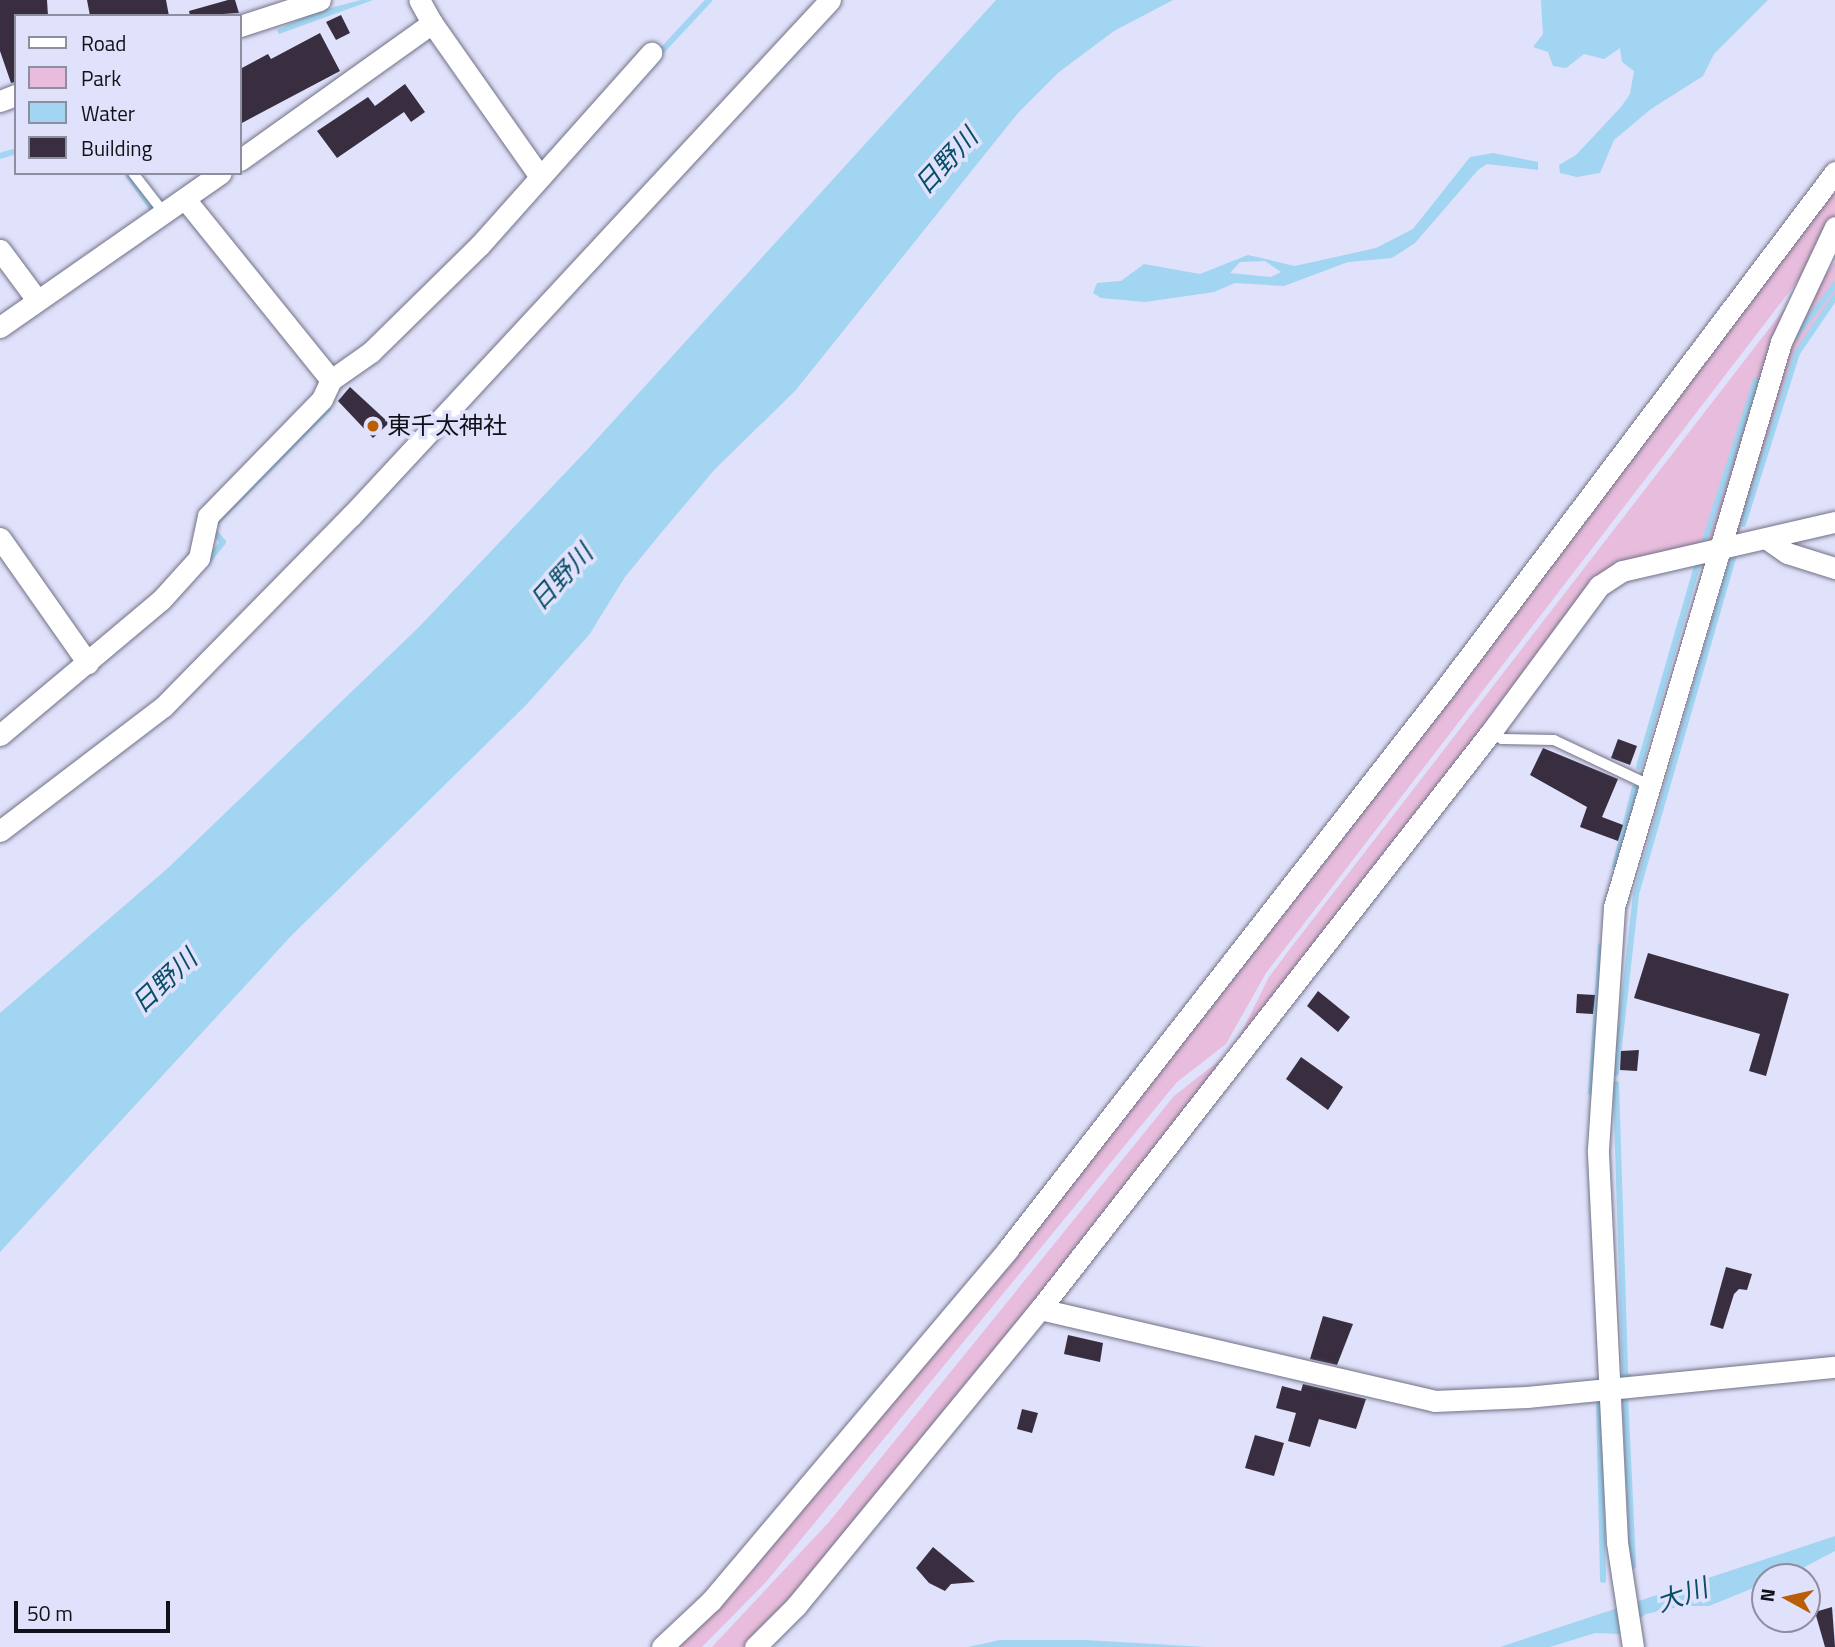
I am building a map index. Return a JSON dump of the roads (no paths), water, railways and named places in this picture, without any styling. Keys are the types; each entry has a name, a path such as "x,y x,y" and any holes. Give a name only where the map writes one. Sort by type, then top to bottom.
{"street":[{"path":"242,25 320,0"},
{"path":"419,0 432,23 539,175"},
{"path":"0,831 163,707 388,477 830,0"},
{"path":"242,159 432,23"},
{"path":"0,736 161,600 199,558 208,516 322,399 331,380 371,352 440,286 651,53"},
{"path":"662,1647 711,1601 1008,1249 1444,690 1835,172"},
{"path":"0,327 218,175"},
{"path":"185,199 331,380"},
{"path":"1633,1647 1620,1584 1598,1149 1614,907 1717,547 1781,342 1835,227"},
{"path":"0,250 37,300"},
{"path":"755,1647 796,1606 1040,1310 1491,732 1606,579 1717,547 1767,540 1835,522"},
{"path":"0,538 88,663"},
{"path":"1767,540 1787,553 1835,568"},
{"path":"1040,1310 1434,1401 1611,1390 1835,1367"}],"lane":[{"path":"135,175 164,213"},
{"path":"1491,732 1502,739 1554,740 1649,785"}],"water":[{"path":"361,0 373,0 279,34 277,30 315,12"},
{"name":"日野川","path":"996,0 1173,0 1114,31 1059,72 1018,113 795,391 715,469 661,533 625,577 589,635 526,705 291,936 0,1252 0,1013 168,868 419,627 587,450"},
{"path":"1541,0 1768,0 1714,54 1703,76 1651,109 1614,140 1600,173 1577,177 1560,173 1559,165 1576,155 1621,107 1630,94 1634,71 1622,62 1620,48 1604,59 1584,54 1566,68 1553,66 1548,52 1533,47 1543,34"},
{"path":"1493,153 1538,162 1538,170 1487,164 1478,170 1415,243 1392,258 1348,262 1284,286 1235,283 1214,292 1145,302 1101,298 1093,293 1097,283 1121,281 1144,264 1200,274 1248,255 1295,266 1376,248 1413,229 1470,157","holes":["1265,261 1281,272 1271,277 1230,273 1240,262"]},
{"path":"1835,1536 1835,1551 1812,1563 1754,1563"},
{"name":"大川","path":"1751,1564 1751,1589 1709,1606 1682,1606 1646,1614 1620,1634 1595,1633 1550,1647 1500,1647"},
{"path":"1000,1640 1085,1640 1206,1647 968,1647"}],"waterway":[{"path":"656,57 709,0"},
{"path":"0,156 14,152"},
{"path":"128,175 151,207"},
{"path":"1794,338 1835,285"},
{"path":"1743,524 1797,353 1835,297"},
{"path":"1705,540 1756,380"},
{"path":"205,565 223,542 211,528 328,409"},
{"path":"1616,1073 1636,894 1734,554"},
{"path":"1639,767 1699,559"},
{"path":"1615,866 1635,787"},
{"path":"1591,1092 1601,946"},
{"path":"1616,1084 1625,1377 1629,1377"},
{"path":"1625,1395 1633,1566"},
{"path":"1599,1401 1603,1580"}],"place":[{"name":"東千太神社","path":"373,426"}]}
